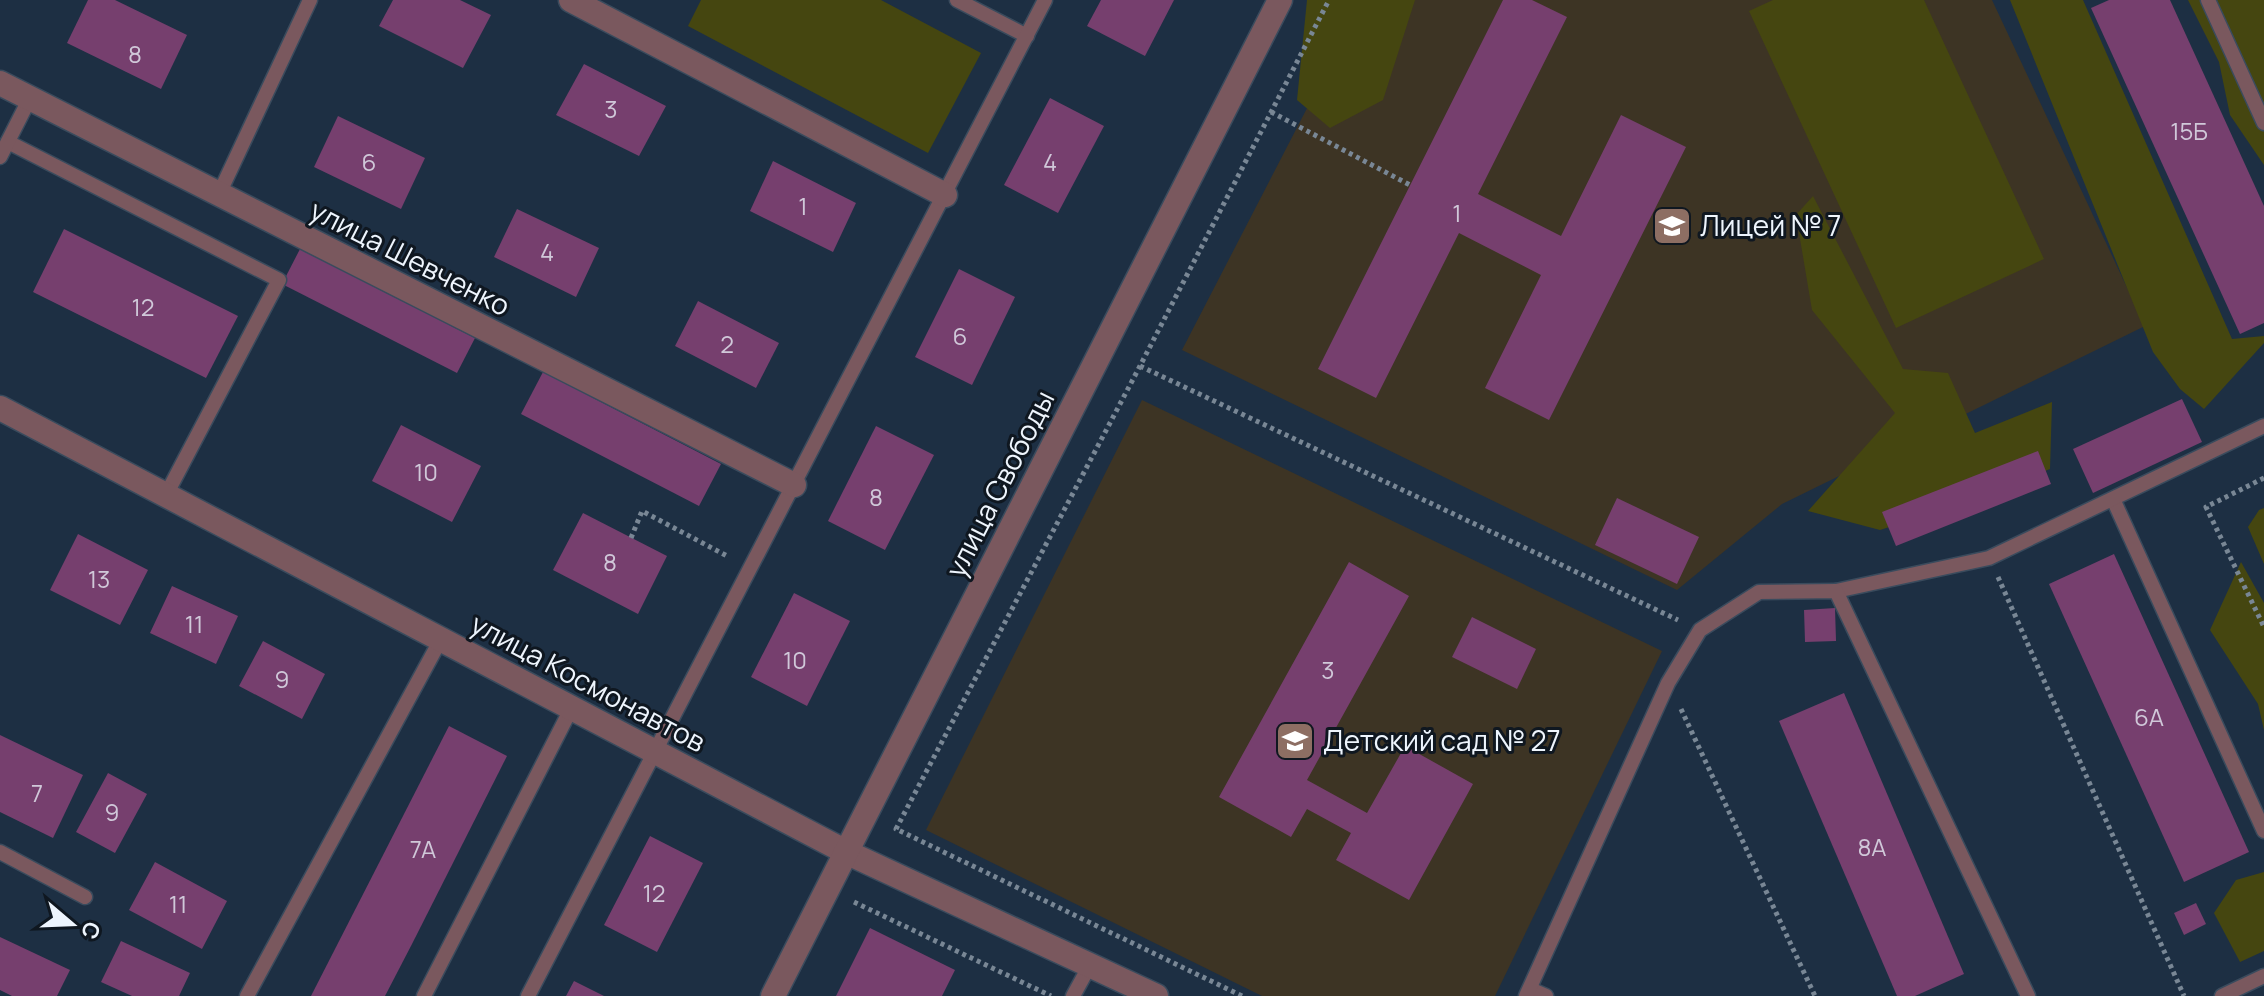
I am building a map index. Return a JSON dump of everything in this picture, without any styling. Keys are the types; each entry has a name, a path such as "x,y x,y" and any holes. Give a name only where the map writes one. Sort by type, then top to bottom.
{"street":[{"path":"571,0 945,195"},
{"name":"улица Свободы","path":"773,996 1280,0"},
{"name":"улица Шевченко","path":"0,83 794,485"},
{"name":"улица Космонавтов","path":"0,408 846,852 1156,996"}],"lane":[{"path":"219,194 310,0"},
{"path":"957,0 1027,36"},
{"path":"528,996 1045,0"},
{"path":"2208,0 2264,123"},
{"path":"0,157 30,98"},
{"path":"8,142 279,280 166,495"},
{"path":"1546,996 1528,992 1668,683 1700,630 1759,592 1836,591 1989,558 2264,426"},
{"path":"2113,499 2264,831"},
{"path":"1836,591 2028,996"},
{"path":"247,996 441,639"},
{"path":"424,996 572,707"},
{"path":"0,852 85,897"},
{"path":"1073,996 1090,965"},
{"path":"2222,996 2241,992 2264,976"}],"path":[{"path":"1242,996 896,829 1329,0"},
{"path":"1271,112 1410,185"},
{"path":"1140,366 1700,630"},
{"path":"2264,478 2206,507 2264,627"},
{"path":"631,538 642,511 751,569"},
{"path":"1989,558 2184,996"},
{"path":"1668,683 1815,996"},
{"path":"854,902 1051,996"}],"shaded area":[{"path":"701,0 881,0 981,53 928,153 688,26"},
{"path":"1307,0 1415,0 1383,100 1330,128 1297,100"},
{"name":"Лицей № 7","path":"1363,0 1992,0 2145,326 1782,504 1677,590 1182,350"},
{"path":"1773,0 1924,0 2044,259 1896,328 1749,11"},
{"path":"2010,0 2083,0 2232,339 2264,336 2264,343 2204,409 2180,389 2153,352"},
{"path":"2188,0 2264,0 2264,165 2230,115 2219,62"},
{"path":"1813,196 1903,369 1948,373 1975,433 2052,402 2050,469 1974,500 1880,530 1808,511 1895,413 1812,310 1796,215"},
{"name":"Детский сад № 27","path":"1142,400 1662,651 1495,996 1262,996 926,830"},
{"path":"2264,508 2264,564 2248,527 2259,510"},
{"path":"2241,562 2264,603 2264,730 2258,704 2210,630"},
{"path":"2264,872 2264,951 2240,962 2214,913 2236,880"}],"building":[{"path":"88,0 115,0 187,35 161,89 67,43"},
{"path":"393,0 460,0 491,15 463,68 379,26"},
{"path":"1101,0 1174,0 1145,56 1087,26"},
{"path":"1503,0 1532,0 1567,17 1478,194 1561,236 1621,115 1686,147 1549,420 1485,388 1541,275 1459,233 1376,398 1318,369"},
{"path":"2109,0 2170,0 2264,206 2264,323 2240,334 2091,8"},
{"path":"584,64 666,106 639,156 556,115"},
{"path":"1050,98 1104,126 1058,213 1004,185"},
{"path":"338,116 425,158 401,209 314,167"},
{"path":"773,161 856,203 833,252 750,211"},
{"path":"517,209 599,248 576,297 494,257"},
{"path":"64,229 238,316 206,378 33,292"},
{"path":"300,249 475,338 457,373 282,284"},
{"path":"959,269 1015,297 972,385 915,357"},
{"path":"698,301 779,343 756,388 675,346"},
{"path":"543,372 721,464 699,506 521,414"},
{"path":"2182,399 2202,442 2093,493 2073,449"},
{"path":"401,425 481,466 452,522 372,481"},
{"path":"876,426 934,455 885,550 828,521"},
{"path":"2038,451 2051,484 1896,546 1882,512"},
{"path":"1617,498 1699,537 1677,584 1595,545"},
{"path":"583,513 667,556 638,614 553,570"},
{"path":"78,534 148,570 120,625 50,590"},
{"path":"2114,554 2249,852 2184,882 2049,584"},
{"path":"1349,562 1409,596 1307,780 1367,813 1405,746 1473,784 1409,900 1336,860 1351,833 1307,809 1291,837 1219,797"},
{"path":"172,586 238,616 216,664 150,633"},
{"path":"794,593 850,621 807,706 751,677"},
{"path":"1835,608 1836,641 1805,642 1804,610"},
{"path":"1472,617 1536,649 1517,689 1452,657"},
{"path":"263,641 325,674 302,719 239,686"},
{"path":"1844,693 1964,974 1915,996 1897,996 1779,721"},
{"path":"449,726 507,756 412,944 385,996 311,996"},
{"path":"0,735 83,775 53,838 0,812"},
{"path":"108,773 147,794 115,853 76,832"},
{"path":"650,836 703,863 657,952 604,925"},
{"path":"155,862 227,901 202,949 129,910"},
{"path":"2196,903 2206,924 2184,935 2174,913"},
{"path":"870,928 955,970 942,996 836,996"},
{"path":"0,937 70,970 57,996 12,996 0,990"},
{"path":"121,941 190,973 179,996 132,996 101,982"},
{"path":"574,981 604,996 566,996"}],"place":[{"name":"Лицей № 7","path":"1672,226"},
{"name":"Детский сад № 27","path":"1295,741"}]}
